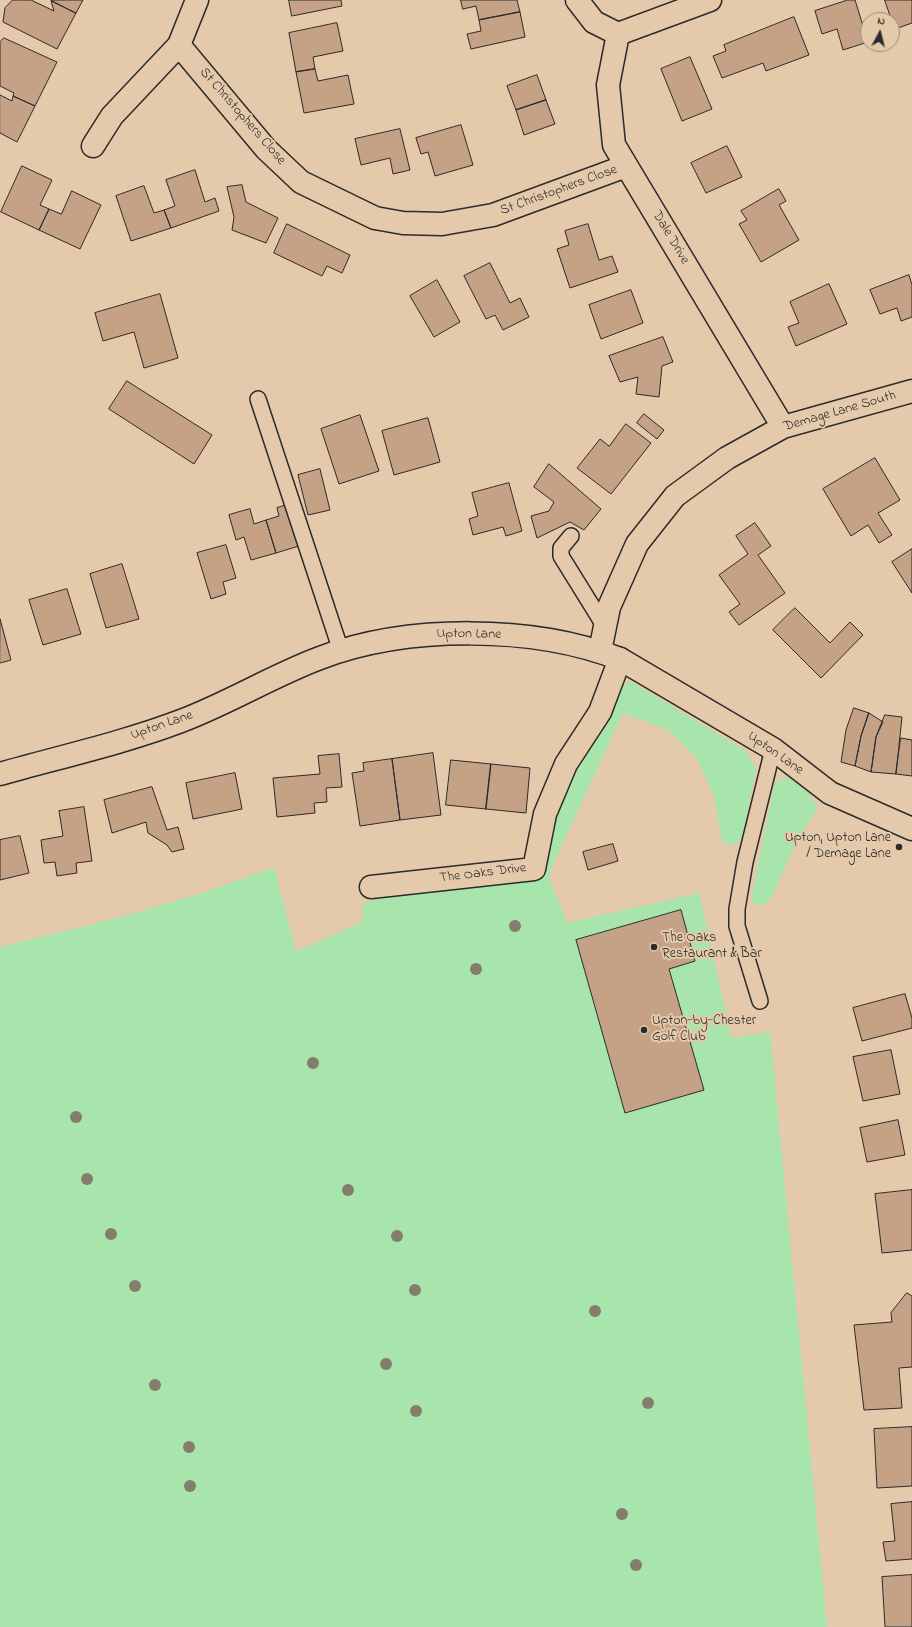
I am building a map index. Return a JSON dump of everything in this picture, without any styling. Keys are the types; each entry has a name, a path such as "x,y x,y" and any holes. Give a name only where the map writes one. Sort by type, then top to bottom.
{"street":[{"path":"93,146 112,116 179,45 197,0"},
{"path":"577,0 594,22 618,34 710,0"},
{"name":"Dale Drive","path":"618,34 608,85 614,145 783,427"},
{"name":"St Christophers Close","path":"179,45 266,149 301,182 375,218 403,223 442,224 493,215 626,166"},
{"name":"Demage Lane South","path":"600,651 609,607 637,544 675,496 727,458 783,427 912,390"},
{"name":"Upton Lane","path":"0,774 131,737 181,721 221,704 260,683 320,658 341,651 365,644 422,635 476,633 548,640 600,651 620,659 773,749 830,793 912,829"},
{"name":"The Oaks Drive","path":"371,887 534,869 545,814 566,764 600,712 620,659"}],"lane":[{"path":"258,399 341,651"},
{"path":"571,536 561,548 561,556 605,627"},
{"path":"760,1001 737,926 737,914 745,862 773,749"}],"green space":[{"name":"Upton-by-Chester Golf Club","path":"632,682 747,752 756,770 742,839 732,846 722,842 714,797 697,758 668,730 623,713 548,875 567,923 699,893 732,1038 770,1032 827,1627 0,1627 0,947 173,902 241,880 274,867 296,952 363,921 362,904 392,896 527,880 617,685"},
{"path":"788,778 809,793 818,808 797,840 772,896 763,905 753,904 752,895 775,782"}],"building":[{"path":"13,0 31,0 54,11 51,1 76,13 57,49 3,22 5,8"},
{"path":"51,0 83,0 76,13"},
{"path":"289,0 341,0 342,6 292,16"},
{"path":"461,0 517,0 520,12 479,20 476,6 463,9"},
{"path":"848,0 855,0 860,16 860,45 843,50 837,29 822,34 815,11"},
{"path":"885,0 912,0 912,23 900,27 900,12 889,12"},
{"path":"520,12 525,37 471,49 467,34 481,31 479,20"},
{"path":"794,17 809,55 766,71 763,63 722,78 713,56 726,51 724,45"},
{"path":"337,23 343,51 313,57 315,69 296,72 289,33"},
{"path":"4,38 57,62 35,106 13,96 14,93 0,86 0,42"},
{"path":"690,57 712,109 682,121 661,69"},
{"path":"315,69 318,81 348,75 354,104 304,113 296,72"},
{"path":"537,75 546,100 516,110 507,86"},
{"path":"0,95 12,101 13,96 35,106 17,142 0,133"},
{"path":"546,100 555,124 524,135 516,110"},
{"path":"461,125 473,165 435,176 428,152 421,154 416,138"},
{"path":"400,129 410,170 393,174 390,158 361,165 355,139"},
{"path":"727,146 742,177 706,193 691,163"},
{"path":"22,166 52,180 40,205 49,209 39,230 1,212"},
{"path":"195,170 205,202 215,198 219,211 171,228 164,210 175,206 166,180"},
{"path":"242,185 246,202 278,218 266,243 232,230 234,217 227,187"},
{"path":"144,186 154,213 164,210 171,228 131,241 116,196"},
{"path":"779,189 786,201 779,205 799,240 761,262 739,224 747,220 741,211"},
{"path":"72,191 101,205 80,249 39,230 49,209 61,214"},
{"path":"287,224 350,255 342,273 327,266 322,276 274,253"},
{"path":"588,224 599,260 612,256 618,272 570,288 557,249 569,245 565,231"},
{"path":"490,263 510,303 520,298 529,317 503,330 495,315 486,319 464,276"},
{"path":"909,275 912,285 912,317 901,321 897,308 880,314 870,290"},
{"path":"437,280 460,322 434,337 410,296"},
{"path":"829,284 847,324 796,346 788,327 799,323 790,302"},
{"path":"631,290 643,323 601,339 589,305"},
{"path":"160,294 178,358 144,368 134,332 103,341 95,313"},
{"path":"663,337 673,362 662,366 659,397 636,394 638,377 620,382 609,356"},
{"path":"127,381 212,435 194,464 109,409"},
{"path":"644,414 664,430 657,439 637,423"},
{"path":"360,415 379,471 339,484 321,429"},
{"path":"428,418 440,462 394,475 382,431"},
{"path":"626,424 651,443 611,494 577,468 600,439 609,446"},
{"path":"875,458 900,500 878,513 892,535 879,543 868,525 851,536 823,489"},
{"path":"549,464 601,509 584,530 570,522 537,538 531,516 549,511 554,502 534,487"},
{"path":"320,469 330,510 308,515 298,475"},
{"path":"509,483 522,531 506,536 503,527 473,535 469,519 478,516 472,493"},
{"path":"287,505 299,546 276,553 266,520 279,516 277,508"},
{"path":"250,509 254,524 266,520 276,553 251,560 244,537 236,540 229,515"},
{"path":"755,523 771,546 758,555 785,593 739,625 729,612 740,604 719,575 748,554 736,536"},
{"path":"226,545 236,578 223,582 226,594 211,599 197,553"},
{"path":"912,549 912,593 892,562"},
{"path":"122,564 139,619 106,628 90,574"},
{"path":"67,589 81,634 43,645 29,600"},
{"path":"795,608 830,643 850,622 863,635 821,678 773,630"},
{"path":"0,619 11,660 0,663"},
{"path":"854,708 869,713 861,736 855,766 841,762 846,730"},
{"path":"869,713 883,722 876,737 871,772 855,766 861,736"},
{"path":"885,715 902,717 896,774 871,772 876,737"},
{"path":"901,738 912,740 912,776 896,774"},
{"path":"433,753 441,815 400,820 392,759"},
{"path":"339,754 342,787 326,788 327,802 314,803 315,813 277,817 273,778 320,774 318,756"},
{"path":"392,759 400,820 360,826 352,773 364,771 363,763"},
{"path":"451,760 491,764 486,809 446,805"},
{"path":"491,764 530,768 526,813 486,809"},
{"path":"235,773 242,809 193,819 186,783"},
{"path":"152,787 167,830 178,827 184,849 172,852 167,845 148,833 146,822 112,833 104,800"},
{"path":"84,807 92,861 76,863 77,873 57,876 55,862 44,863 41,840 63,836 59,811"},
{"path":"20,836 29,873 0,880 0,840"},
{"path":"613,844 618,861 588,870 583,852"},
{"name":"Upton-by-Chester Golf Club","path":"681,910 695,961 669,969 704,1090 625,1113 576,940"},
{"path":"905,994 912,1018 912,1028 862,1041 853,1008"},
{"path":"891,1050 900,1094 863,1101 853,1057"},
{"path":"898,1120 905,1155 867,1162 860,1128"},
{"path":"912,1190 912,1250 882,1253 875,1194"},
{"path":"907,1293 912,1296 912,1367 899,1368 902,1408 864,1410 854,1325 892,1322 891,1313"},
{"path":"912,1427 912,1486 877,1488 874,1429"},
{"path":"912,1502 912,1559 886,1561 883,1542 895,1541 891,1504"},
{"path":"912,1575 912,1627 885,1627 882,1577"}],"place":[{"name":"Upton, Upton Lane / Demage Lane","path":"899,847"},
{"name":"The Oaks Restaurant & Bar","path":"654,947"},
{"name":"Upton-by-Chester Golf Club","path":"644,1030"}]}
